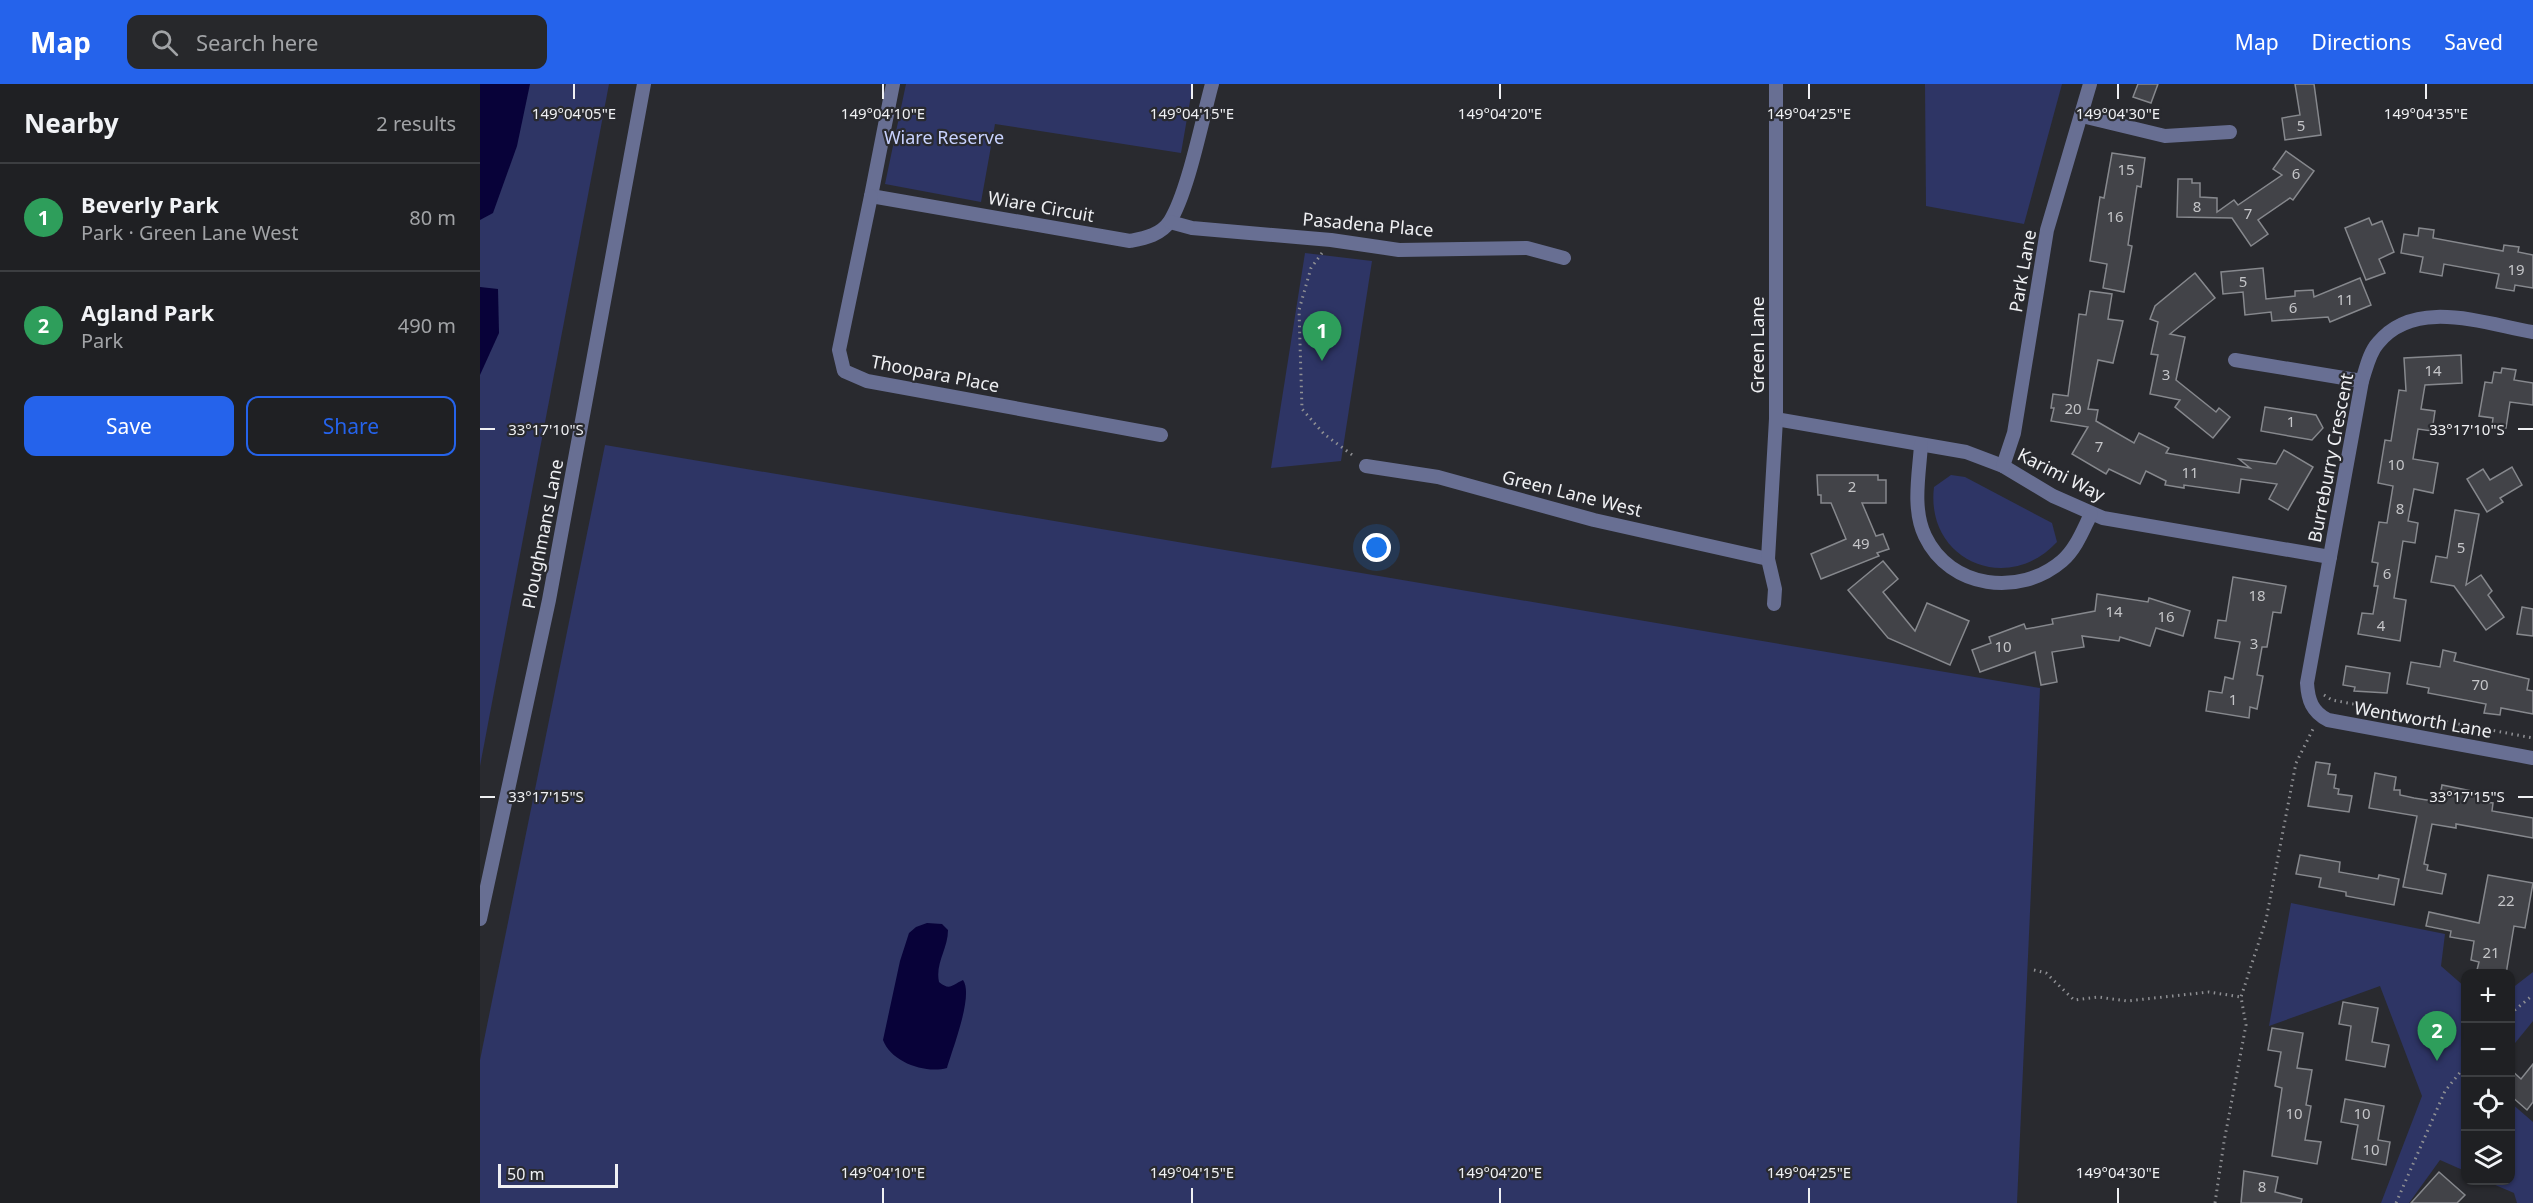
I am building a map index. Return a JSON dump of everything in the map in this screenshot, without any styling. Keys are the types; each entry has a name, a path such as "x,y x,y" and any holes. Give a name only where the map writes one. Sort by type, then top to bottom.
{"street":[{"name":"Ploughmans Lane","path":"480,919 549,600 645,84"},
{"path":"871,196 893,84"},
{"path":"1170,222 1181,194 1212,84"},
{"name":"Green Lane","path":"1774,604 1775,589 1768,559 1776,419 1776,84"},
{"name":"Park Lane","path":"2003,465 2014,433 2047,230 2090,84"},
{"path":"2082,116 2165,136 2230,132"},
{"name":"Wiare Circuit","path":"871,196 1130,241 1147,238 1170,222"},
{"name":"Thoopara Place","path":"871,196 839,350 844,371 867,381 1161,435"},
{"name":"Pasadena Place","path":"1170,222 1192,228 1331,240 1399,250 1527,248 1563,258"},
{"name":"Burreburry Crescent","path":"2316,711 2307,683 2362,381 2377,344 2397,327 2433,316 2533,332"},
{"path":"2235,360 2362,381"},
{"name":"Karimi Way","path":"1776,419 1966,452 2003,465 2053,496 2091,514 2119,521 2330,557"},
{"path":"1921,445 1918,510 1924,535 1938,555 1966,576 1989,583 2009,584 2041,575 2069,554 2091,514"},
{"name":"Green Lane West","path":"1366,466 1438,477 1594,520 1768,559"},
{"name":"Wentworth Lane","path":"2316,711 2340,724 2533,758"}],"path":[{"path":"1331,240 1311,268 1299,310 1302,409 1324,434 1366,466"},
{"path":"2307,683 2332,700 2533,738"},
{"path":"2215,1203 2246,1025 2241,997 2266,920 2296,763 2316,711"},
{"path":"2034,970 2046,973 2074,1000 2098,997 2127,1001 2209,992 2241,997"},
{"path":"2515,1011 2533,995"},
{"path":"2397,1203 2445,1090 2461,1071"}],"green space":[{"path":"480,84 609,84 480,766"},
{"name":"Wiare Reserve","path":"906,84 1193,84 1181,153 995,124 981,202 885,184"},
{"path":"1925,84 2062,84 2024,224 1926,206"},
{"path":"1305,253 1372,261 1341,461 1271,468"},
{"path":"605,445 2040,688 2017,1203 480,1203 480,1060"},
{"path":"1951,475 1965,477 2052,523 2057,542 2037,558 2015,566 1994,568 1973,562 1956,551 1942,534 1935,513 1934,487"},
{"path":"2291,903 2445,934 2441,966 2461,984 2461,1169 2440,1160 2409,1203 2381,1203 2422,1096 2380,986 2269,1026"},
{"path":"2533,972 2533,1021 2515,1043 2515,1023 2515,986"},
{"path":"2515,1106 2533,1122 2533,1203 2517,1203 2514,1193 2495,1185 2515,1185"}],"shaded area":[{"path":"480,84 530,84 517,146 493,213 480,220"},
{"path":"480,287 498,289 499,333 480,375"},
{"path":"927,923 942,924 948,930 940,962 939,982 949,987 963,980 966,987 964,1010 947,1068 938,1069 919,1068 901,1060 887,1048 883,1040 900,961 909,933 916,927"}],"building":[{"path":"2138,84 2158,84 2151,103 2133,97"},
{"path":"2295,84 2314,84 2321,135 2285,140 2282,118 2300,115"},
{"path":"2286,151 2314,171 2293,200 2290,198 2258,220 2268,234 2251,246 2232,218 2177,217 2178,179 2192,179 2192,183 2200,183 2200,197 2217,198 2217,212 2234,200 2238,205 2282,175 2273,169"},
{"path":"2112,153 2145,158 2141,187 2137,186 2128,245 2132,246 2124,292 2103,288 2107,264 2090,261 2100,197 2104,198"},
{"path":"2369,218 2372,225 2382,221 2394,252 2379,259 2385,273 2366,280 2345,228"},
{"path":"2419,228 2434,230 2433,238 2503,251 2504,245 2519,247 2518,252 2533,255 2533,288 2515,285 2514,291 2496,288 2499,274 2444,264 2442,276 2420,272 2423,257 2401,253 2404,234 2418,236"},
{"path":"2263,268 2266,299 2295,296 2295,291 2313,290 2314,297 2360,278 2371,305 2330,322 2328,317 2272,321 2271,312 2245,315 2243,292 2223,294 2221,272"},
{"path":"2195,273 2215,298 2170,334 2185,337 2176,380 2216,412 2219,408 2230,417 2213,438 2175,407 2180,400 2150,394 2158,355 2151,354 2158,322 2150,319 2155,306"},
{"path":"2090,291 2112,294 2108,319 2123,321 2113,363 2098,360 2088,409 2098,410 2096,421 2134,443 2139,433 2169,448 2166,453 2250,468 2239,459 2276,464 2284,450 2313,467 2288,510 2269,499 2277,484 2241,479 2239,493 2184,485 2184,488 2165,485 2166,481 2146,471 2140,484 2109,469 2106,474 2072,454 2088,427 2051,421 2054,408 2051,408 2053,394 2068,396 2079,314 2086,315"},
{"path":"2461,355 2462,383 2425,385 2421,409 2435,411 2432,431 2418,429 2413,459 2438,463 2433,493 2414,489 2408,521 2418,523 2415,543 2403,541 2394,598 2406,600 2400,641 2358,634 2362,613 2373,614 2378,586 2374,586 2378,563 2372,562 2379,522 2387,523 2393,486 2378,483 2385,440 2391,441 2399,390 2406,391 2404,358"},
{"path":"2502,368 2516,370 2514,380 2533,383 2533,405 2510,402 2506,428 2492,426 2493,418 2479,416 2485,382 2492,383 2494,372 2501,373"},
{"path":"2265,407 2316,415 2323,428 2312,440 2261,431"},
{"path":"2512,467 2522,485 2500,498 2503,502 2487,512 2467,479 2483,469 2490,480"},
{"path":"1817,475 1878,475 1878,480 1886,480 1886,503 1862,503 1876,536 1883,534 1889,549 1877,553 1879,556 1821,579 1811,554 1846,539 1831,503 1821,503 1821,495 1818,495"},
{"path":"2455,510 2479,514 2466,585 2481,575 2492,591 2488,595 2504,617 2486,630 2454,586 2431,582 2436,556 2447,558"},
{"path":"1883,561 1898,579 1883,592 1915,631 1927,603 1969,621 1950,665 1888,638 1848,590"},
{"path":"2233,577 2286,586 2281,613 2273,612 2267,647 2262,647 2257,675 2263,676 2257,709 2250,707 2249,718 2206,711 2209,691 2222,693 2225,677 2233,679 2240,642 2215,638 2218,620 2226,621"},
{"path":"2097,594 2148,602 2149,598 2190,611 2183,636 2156,628 2150,646 2120,637 2119,641 2082,636 2084,647 2052,652 2057,682 2041,685 2035,652 1980,672 1972,650 1991,643 1989,637 2024,624 2026,629 2053,624 2052,619 2095,611"},
{"path":"2522,607 2533,609 2533,636 2517,634"},
{"path":"2443,650 2456,653 2454,661 2529,679 2527,690 2533,691 2533,714 2501,708 2500,715 2484,713 2486,704 2428,693 2429,688 2407,684 2411,662 2440,667"},
{"path":"2346,666 2390,673 2387,693 2354,691 2355,687 2343,685"},
{"path":"2316,762 2330,764 2328,774 2336,775 2334,788 2339,789 2338,794 2352,796 2349,812 2308,806"},
{"path":"2375,773 2396,777 2394,790 2400,790 2400,795 2414,798 2439,802 2442,785 2487,794 2486,802 2493,803 2492,811 2533,818 2533,838 2456,824 2456,828 2432,824 2424,864 2428,865 2427,870 2446,874 2442,894 2403,887 2417,816 2369,808"},
{"path":"2300,855 2340,862 2339,872 2378,879 2379,875 2399,879 2394,905 2346,896 2346,892 2319,887 2321,878 2296,874"},
{"path":"2488,875 2533,883 2525,928 2514,926 2507,969 2477,969 2479,962 2471,960 2474,941 2450,937 2451,931 2426,926 2429,912 2479,923"},
{"path":"2343,1002 2378,1008 2372,1042 2389,1045 2385,1067 2346,1060 2351,1026 2339,1024"},
{"path":"2272,1028 2303,1033 2297,1068 2312,1070 2306,1105 2311,1106 2305,1140 2321,1142 2317,1164 2272,1156 2282,1088 2275,1086 2281,1052 2268,1050"},
{"path":"2533,1064 2533,1102 2527,1110 2515,1100 2515,1074 2521,1079"},
{"path":"2345,1099 2384,1106 2378,1140 2390,1142 2386,1165 2352,1159 2358,1125 2341,1122"},
{"path":"2244,1171 2278,1177 2275,1192 2302,1199 2301,1203 2241,1203"},
{"path":"2439,1172 2465,1195 2457,1203 2411,1203"}],"place":[{"name":"Beverly Park","path":"1322,361"},
{"name":"Agland Park","path":"2437,1061"}]}
